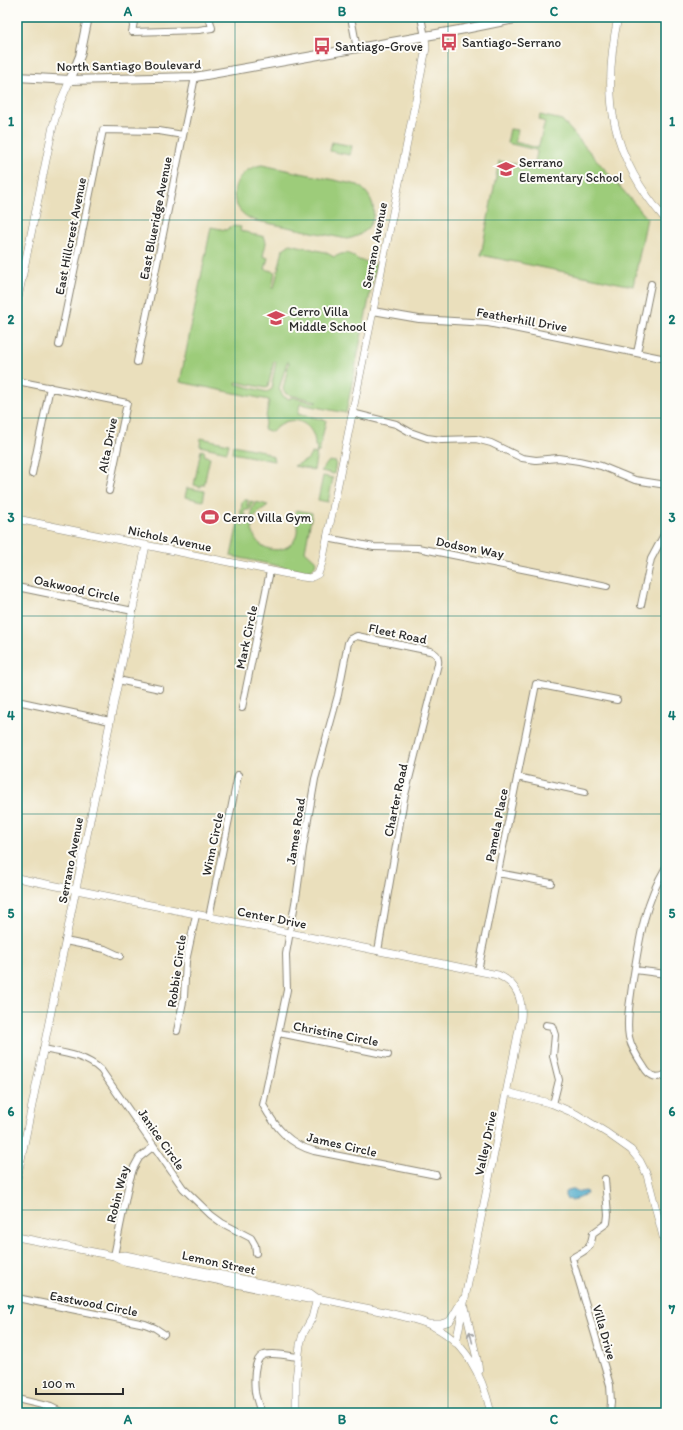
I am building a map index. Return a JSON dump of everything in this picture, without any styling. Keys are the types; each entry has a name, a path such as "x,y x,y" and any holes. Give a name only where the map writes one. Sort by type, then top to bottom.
{"main road":[{"path":"70,80 80,56 88,17"},
{"name":"North Santiago Boulevard","path":"17,77 70,80 195,78 425,37 525,17"}],"street":[{"path":"135,17 132,32 199,30 212,28 209,17"},
{"path":"352,17 357,49"},
{"path":"421,17 425,37"},
{"path":"618,17 612,46 610,86 618,140 640,187 666,220"},
{"name":"Serrano Avenue","path":"318,574 322,563 426,49 425,37"},
{"name":"East Blueridge Avenue","path":"137,362 195,78"},
{"path":"17,303 53,126 59,105 70,80"},
{"name":"East Hillcrest Avenue","path":"59,345 103,130 159,131 183,135"},
{"path":"637,353 651,284"},
{"name":"Featherhill Drive","path":"373,311 419,319 488,323 666,359"},
{"path":"17,381 50,387 32,474"},
{"name":"Alta Drive","path":"50,387 127,403 109,490"},
{"path":"352,414 396,424 410,432 427,438 442,440 476,438 492,443 522,458 536,460 558,458 579,461 601,466 635,480 666,485"},
{"name":"Nichols Avenue","path":"17,519 304,578 313,577 318,574"},
{"path":"641,605 651,559 666,531"},
{"name":"Dodson Way","path":"327,538 374,547 418,548 607,586"},
{"name":"Serrano Avenue","path":"17,1180 146,546"},
{"name":"Mark Circle","path":"242,708 270,571"},
{"name":"Oakwood Circle","path":"17,587 132,611"},
{"name":"Fleet Road","path":"352,637 362,636 430,651 437,656"},
{"name":"James Road","path":"279,1033 288,985 286,960 289,933 297,892 302,848 315,779 338,695 348,644 352,637"},
{"name":"Charter Road","path":"378,951 404,800 438,664 437,656"},
{"path":"118,680 160,689"},
{"name":"Pamela Place","path":"478,971 536,684 617,700"},
{"path":"17,701 110,721"},
{"name":"Winn Circle","path":"209,917 238,775"},
{"path":"517,777 584,792"},
{"path":"666,867 656,885 647,907 641,931 628,1012 629,1038 632,1048 646,1071 655,1077 662,1077 666,1074"},
{"path":"498,873 551,883"},
{"name":"Center Drive","path":"17,878 478,971 503,977 511,983 516,990"},
{"name":"Robbie Circle","path":"177,1031 184,997 186,961 196,915"},
{"path":"66,941 104,949 120,956"},
{"path":"634,970 666,974"},
{"name":"Valley Drive","path":"491,1413 484,1386 479,1374 456,1343 522,1013 521,1001 516,990"},
{"path":"546,1024 552,1026 554,1033 553,1056 558,1074 558,1087 553,1104"},
{"name":"Christine Circle","path":"279,1033 388,1055"},
{"name":"James Circle","path":"279,1033 263,1105 277,1126 292,1142 302,1148 314,1151 436,1175"},
{"name":"Janice Circle","path":"43,1049 77,1056 95,1064 101,1070 183,1188 210,1215 222,1223 248,1235 254,1241 256,1253"},
{"path":"507,1092 553,1104 583,1118 619,1141 636,1155 644,1167 647,1175 666,1248"},
{"name":"Robin Way","path":"114,1256 133,1169 139,1158 154,1146"},
{"name":"Villa Drive","path":"605,1179 608,1215 607,1223 593,1233 591,1244 588,1249 572,1258 610,1385 612,1402 610,1413"},
{"name":"Lemon Street","path":"17,1237 114,1256 124,1261 308,1298 317,1298 408,1318 429,1325 442,1332 456,1343"},
{"path":"429,1325 441,1324 450,1321 466,1293"},
{"name":"Eastwood Circle","path":"17,1298 144,1324 155,1328 164,1334"},
{"path":"296,1413 298,1357 301,1339 312,1318 317,1298"},
{"name":"Valley Drive","path":"464,1301 479,1374"},
{"path":"261,1413 255,1392 256,1364 258,1359 264,1355 274,1354 298,1357"},
{"path":"17,1399 51,1407 63,1413"}],"green space":[{"path":"540,115 562,120 647,218 633,286 481,255 499,161 516,164 520,170 523,168 534,168 537,152 536,150 507,143 510,129 518,130 515,142 538,148 545,122 539,120"},
{"path":"332,142 352,146 350,155 330,151"},
{"path":"262,165 358,185 366,192 371,200 373,216 370,224 365,231 357,236 347,239 257,221 246,216 239,209 235,201 234,192 242,175 251,168"},
{"path":"232,226 241,227 240,231 265,238 266,243 263,256 268,258 265,269 275,272 272,288 274,288 283,249 290,244 325,252 334,257 348,253 359,260 376,264 346,413 300,404 298,414 326,420 319,452 317,452 314,470 294,466 307,460 312,453 316,454 317,447 315,446 313,434 306,425 302,422 291,421 281,424 272,432 264,429 269,400 180,382 211,227 226,230","holes":["274,361 276,362 272,389 267,392 236,384 237,382 266,388 268,387","287,362 289,362 283,389 286,394 316,401 316,403 291,397 290,399 284,397 279,389"]},
{"path":"201,438 229,444 227,452 200,446"},
{"path":"233,445 263,451 273,457 274,461 232,453"},
{"path":"201,450 204,451 205,456 210,457 204,485 201,485 201,487 194,485"},
{"path":"329,461 336,462 334,474 321,471"},
{"path":"323,476 333,478 328,502 318,500"},
{"path":"187,488 205,491 203,501 185,497"},
{"path":"248,500 247,506 249,506 250,501 254,502 249,510 245,510 243,515 247,515 240,520 242,502"},
{"path":"256,502 268,505 254,517 251,516 251,511"},
{"path":"296,510 312,513 305,551 316,561 311,571 307,572 231,556 238,523 240,521 243,526 249,522 247,517 251,518 250,524 253,525 252,531 256,539 266,548 273,550 279,549 292,543 297,533 295,517"}],"water":[{"path":"571,1189 579,1192 586,1191 587,1194 576,1198 576,1200 567,1200 565,1192"}],"place":[{"name":"Santiago-Serrano","path":"449,42"},
{"name":"Santiago-Grove","path":"322,46"},
{"name":"Serrano Elementary School","path":"506,169"},
{"name":"Cerro Villa Middle School","path":"276,318"},
{"name":"Cerro Villa Gym","path":"210,517"}]}
